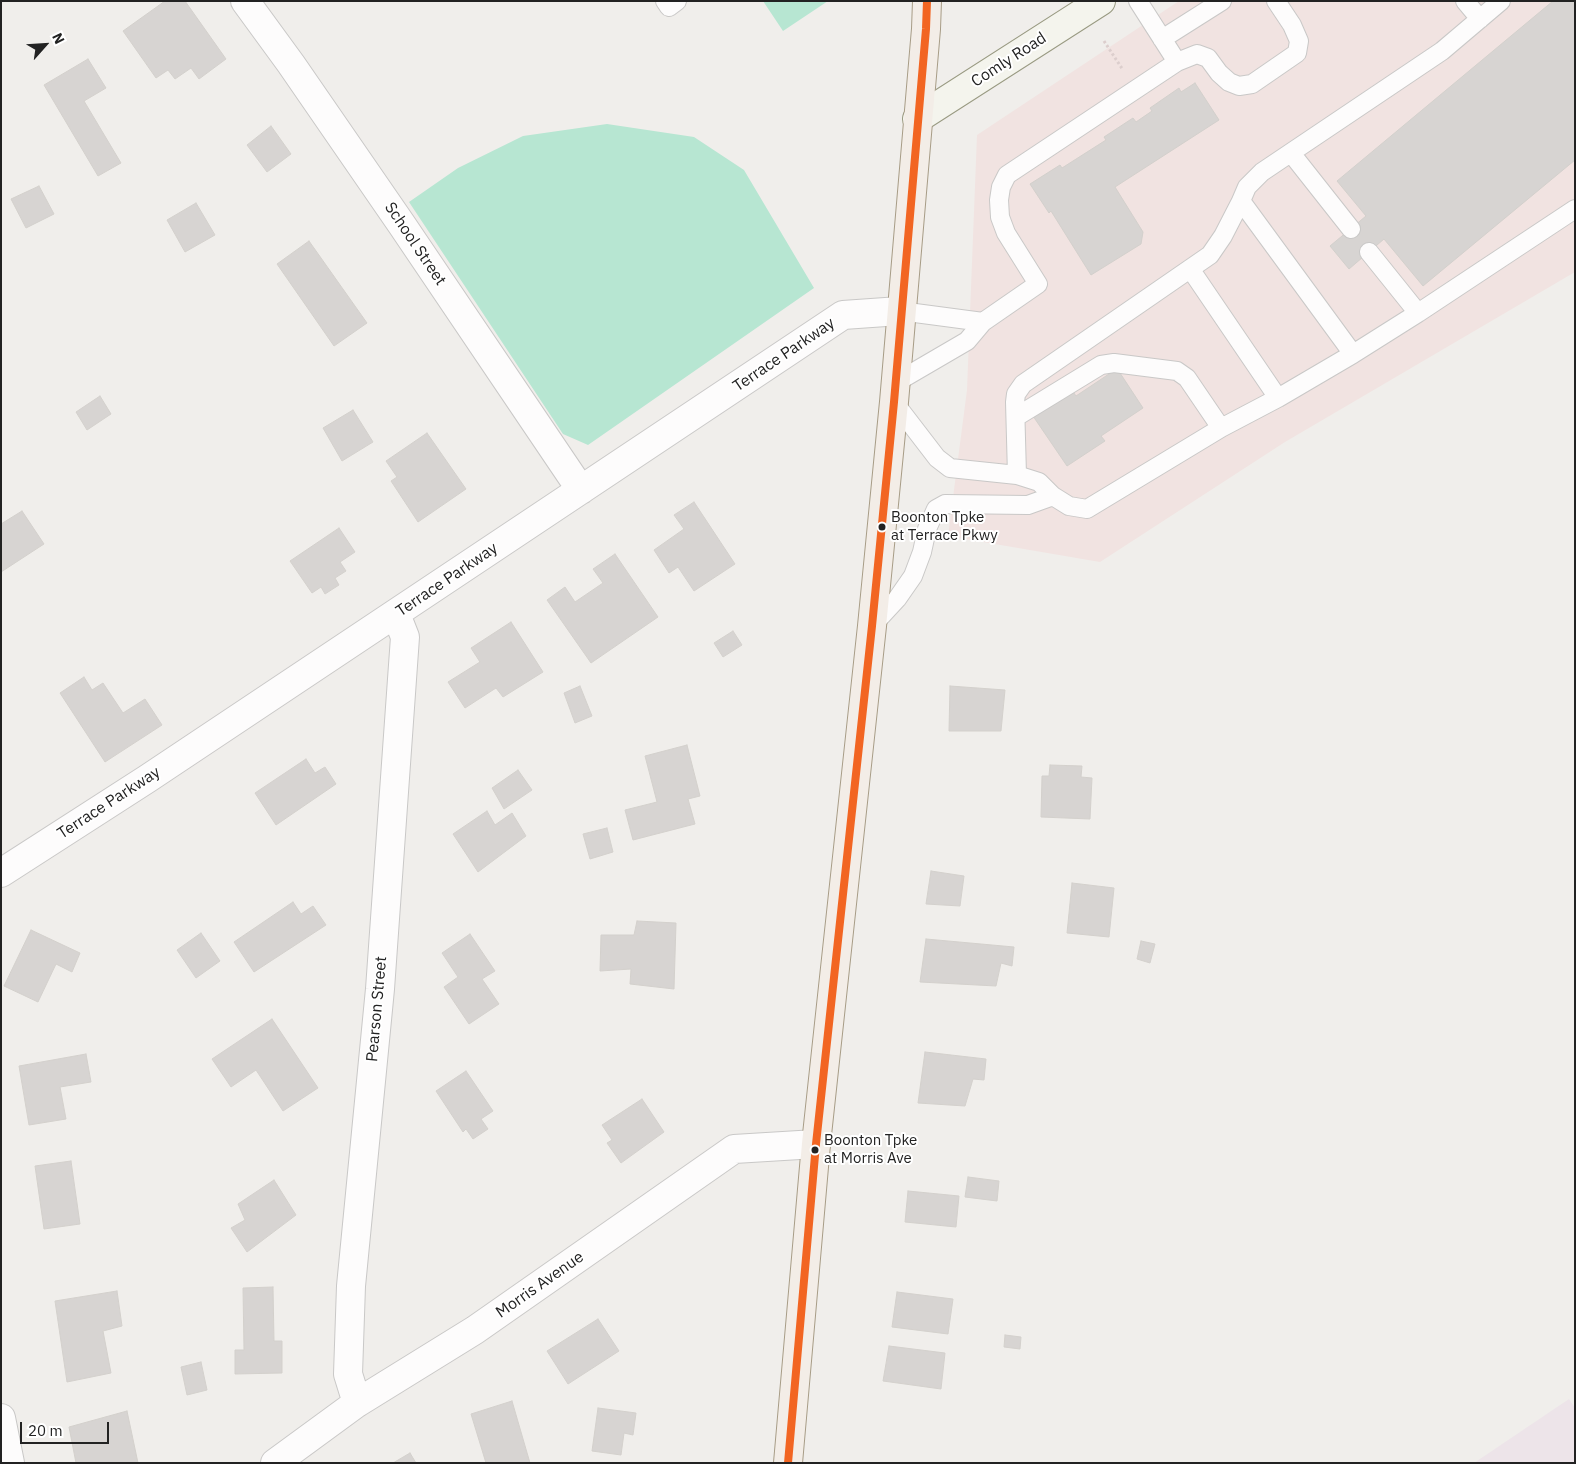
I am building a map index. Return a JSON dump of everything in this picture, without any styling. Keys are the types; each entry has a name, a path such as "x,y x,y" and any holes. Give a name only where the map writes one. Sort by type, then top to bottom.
{"main road":[{"path":"788,1463 816,1144 872,626 894,393 926,1"},
{"name":"Comly Road","path":"917,119 1101,1"}],"street":[{"name":"School Street","path":"245,1 292,64 581,490"},
{"name":"Terrace Parkway","path":"1,873 147,779 844,315 900,311"},
{"name":"Pearson Street","path":"357,1403 348,1374 351,1286 380,989 389,837 405,637 396,614"},
{"name":"Morris Avenue","path":"276,1463 357,1403 475,1330 734,1149 816,1144"},
{"path":"1,1418 10,1463"}],"lane":[{"path":"665,1 669,7 677,1"},
{"path":"1138,1 1177,62"},
{"path":"1162,39 1222,1"},
{"path":"1276,1 1292,25 1299,41 1297,53 1252,84 1239,86 1229,82 1219,73 1208,58 1197,54 1177,62 1007,175 1001,187 999,200 1000,217 1006,232 1038,284 983,322 967,342 894,393 938,458 950,468 1017,476 1039,482 1053,496 1069,506 1087,509 1221,428 1278,398 1353,354 1575,209"},
{"path":"1465,1 1480,19"},
{"path":"1017,476 1015,402 1016,394 1023,384 1210,256 1223,236 1247,187 1262,172 1442,51 1501,1"},
{"path":"1291,152 1351,229"},
{"path":"1241,201 1353,354"},
{"path":"1369,252 1418,313"},
{"path":"1191,270 1278,398"},
{"path":"900,311 983,322"},
{"path":"1016,417 1101,365 1114,363 1177,371 1187,378 1221,428"},
{"path":"872,626 897,600 913,576 922,552 927,528 936,509 945,504 1028,505 1053,496"}],"path":[{"path":"1104,41 1126,74"}],"shaded area":[{"path":"1179,1 1575,1 1575,272 1285,442 1100,562 948,536 967,390 977,135"},
{"path":"1569,1399 1575,1408 1575,1463 1474,1463"}],"green space":[{"path":"763,1 828,1 783,31"},
{"path":"607,124 694,137 744,170 814,288 588,445 563,434 409,202 458,168 523,136"}],"building":[{"path":"165,1 185,1 226,59 199,79 191,68 175,79 168,70 156,78 123,31"},
{"path":"1553,1 1575,1 1575,160 1423,286 1384,239 1349,269 1330,246 1366,216 1337,181"},
{"path":"88,59 106,88 84,101 121,163 98,176 44,85"},
{"path":"1195,83 1219,120 1115,187 1143,232 1141,244 1091,275 1051,211 1049,213 1030,184 1060,165 1062,168 1106,140 1104,137 1133,118 1136,122 1152,111 1150,108 1179,88 1181,92"},
{"path":"271,126 291,154 267,172 247,145"},
{"path":"39,186 54,214 26,228 11,199"},
{"path":"196,203 215,235 185,252 167,220"},
{"path":"309,241 367,323 334,346 277,264"},
{"path":"1112,372 1120,373 1143,408 1101,436 1105,441 1067,466 1033,416 1069,386 1076,396"},
{"path":"100,396 111,414 87,430 76,412"},
{"path":"353,410 373,442 342,461 323,428"},
{"path":"427,433 466,489 418,522 391,481 397,477 386,461"},
{"path":"694,502 735,564 694,591 678,567 669,573 654,550 684,529 674,515"},
{"path":"22,511 44,544 1,572 1,524"},
{"path":"339,528 355,552 340,562 346,571 335,578 339,585 325,594 321,587 312,593 290,561"},
{"path":"615,554 658,617 591,663 547,600 565,587 575,602 603,583 593,569"},
{"path":"511,622 543,672 503,697 496,688 465,708 448,682 480,662 471,648"},
{"path":"733,631 742,645 723,657 714,643"},
{"path":"84,677 92,690 103,683 123,713 145,699 162,725 105,762 60,693"},
{"path":"580,686 592,716 575,723 564,693"},
{"path":"950,686 1005,690 1001,731 949,731"},
{"path":"687,745 700,796 688,799 695,824 633,840 625,810 657,802 645,756"},
{"path":"306,759 315,773 325,767 336,784 276,825 255,793"},
{"path":"1050,765 1082,766 1081,777 1092,778 1090,819 1041,817 1042,776 1049,776"},
{"path":"518,770 532,790 504,809 492,788"},
{"path":"487,811 495,825 512,813 526,836 478,872 453,834"},
{"path":"607,828 613,852 590,859 583,834"},
{"path":"931,871 964,876 960,906 926,904"},
{"path":"1072,883 1114,888 1109,937 1067,933"},
{"path":"293,902 301,914 313,906 326,925 254,972 234,942"},
{"path":"637,921 676,923 674,989 630,984 631,969 600,971 601,935 634,935"},
{"path":"31,930 80,953 72,972 56,964 38,1002 4,986"},
{"path":"201,933 220,961 196,978 177,950"},
{"path":"470,934 495,971 482,979 499,1004 469,1024 444,987 458,977 442,953"},
{"path":"926,939 1014,947 1012,966 1001,963 996,986 920,982"},
{"path":"1141,941 1155,944 1150,963 1137,959"},
{"path":"272,1019 318,1088 283,1111 256,1070 231,1087 212,1059"},
{"path":"925,1052 986,1059 984,1080 973,1079 965,1106 918,1103"},
{"path":"86,1054 91,1082 60,1087 66,1119 29,1125 19,1066"},
{"path":"466,1071 493,1111 481,1119 488,1129 473,1139 466,1129 463,1132 436,1091"},
{"path":"642,1099 664,1132 621,1163 607,1143 612,1140 602,1125"},
{"path":"71,1161 80,1224 44,1229 35,1166"},
{"path":"968,1177 999,1181 997,1201 965,1197"},
{"path":"274,1180 296,1215 247,1252 231,1228 245,1220 238,1204"},
{"path":"908,1191 959,1196 956,1227 905,1222"},
{"path":"273,1287 274,1341 282,1341 282,1373 235,1374 235,1350 244,1350 243,1288"},
{"path":"117,1291 122,1326 103,1331 111,1373 67,1382 55,1301"},
{"path":"897,1292 953,1299 948,1334 892,1327"},
{"path":"598,1319 619,1351 568,1384 547,1351"},
{"path":"1005,1335 1021,1337 1020,1349 1004,1347"},
{"path":"889,1346 945,1353 941,1389 883,1381"},
{"path":"201,1362 207,1390 187,1395 181,1367"},
{"path":"512,1401 530,1463 486,1463 471,1414"},
{"path":"598,1408 636,1413 633,1435 624,1433 621,1455 592,1451"},
{"path":"127,1411 138,1463 76,1463 69,1427"},
{"path":"410,1453 416,1463 393,1463"}],"transit line":[{"path":"788,1463 816,1144 872,626 894,402 927,1"}],"place":[{"name":"Boonton Tpke at Terrace Pkwy","path":"882,527"},
{"name":"Boonton Tpke at Morris Ave","path":"815,1150"}]}
